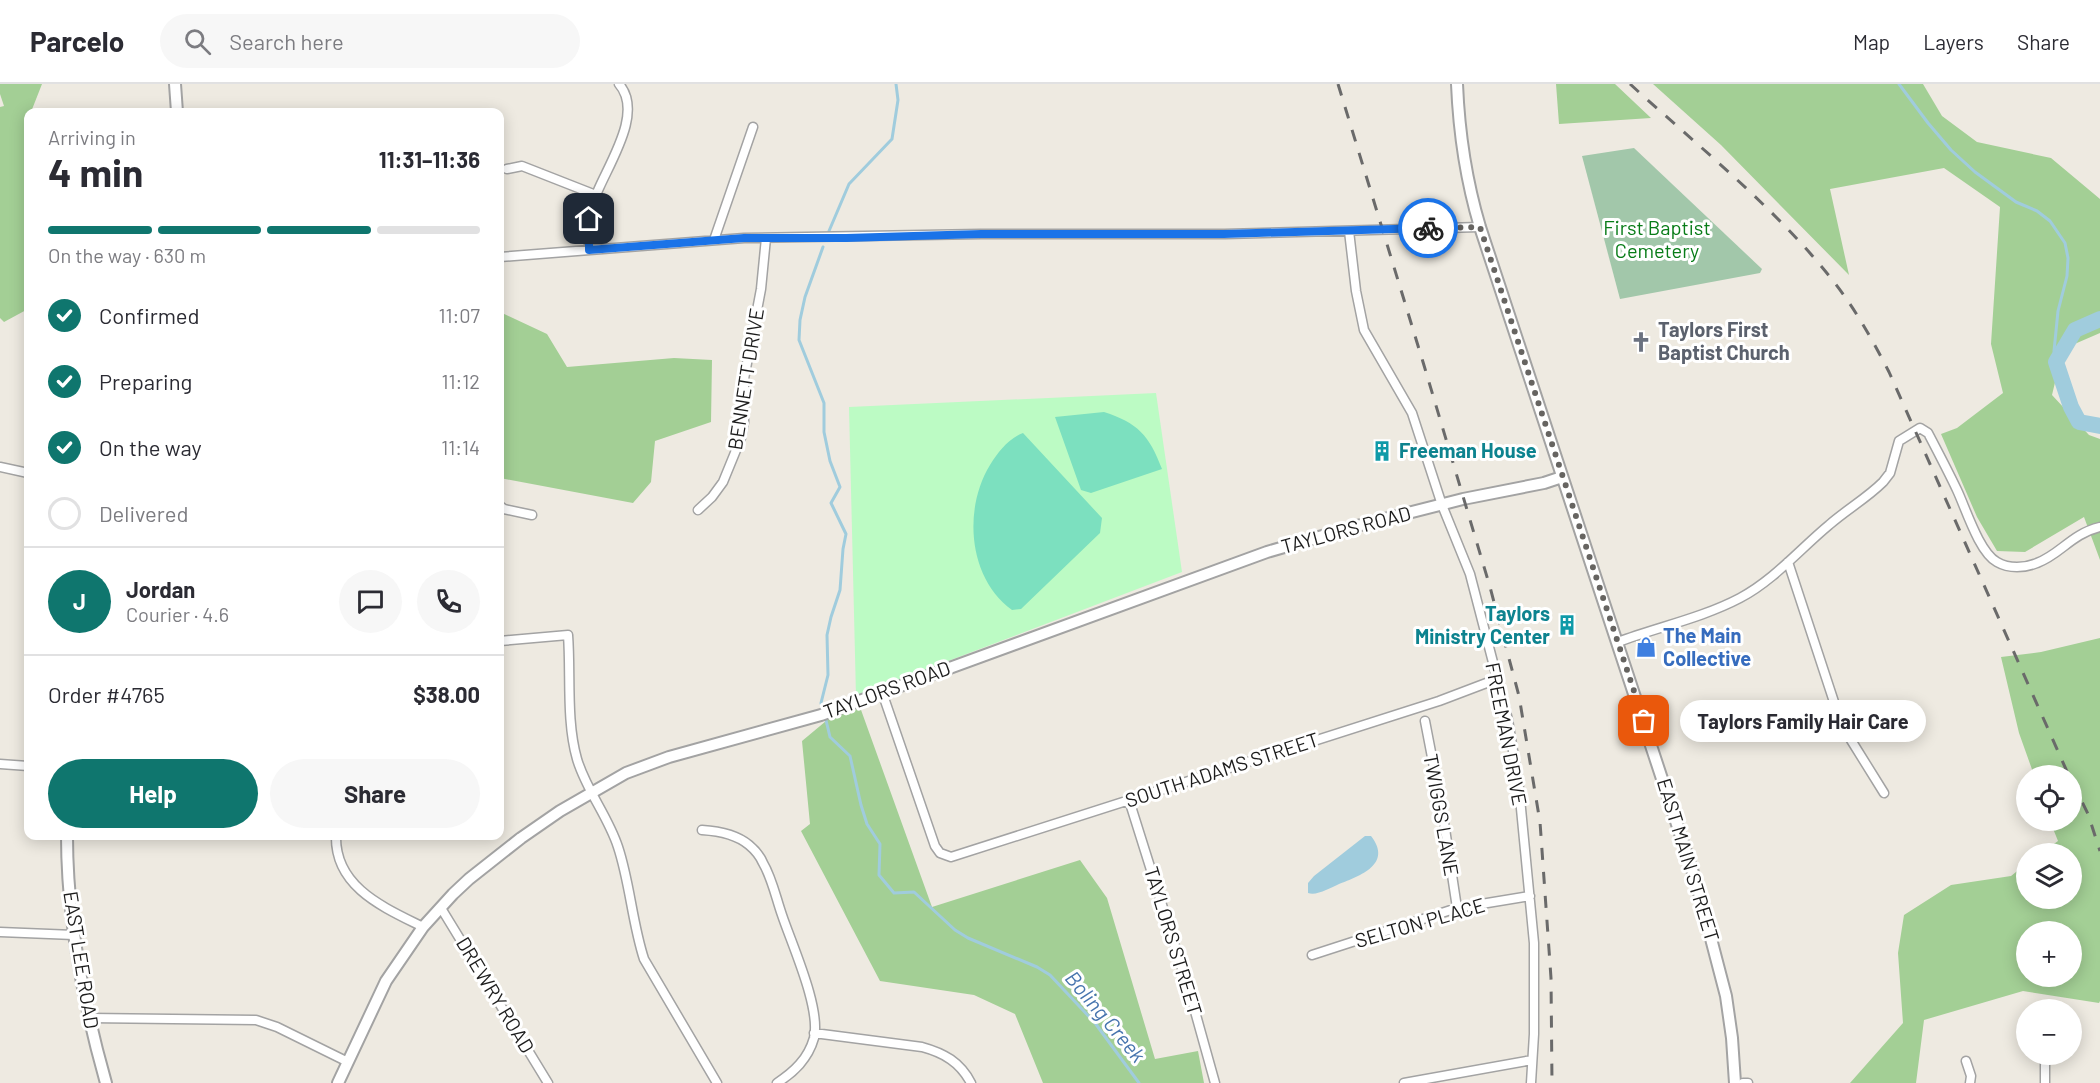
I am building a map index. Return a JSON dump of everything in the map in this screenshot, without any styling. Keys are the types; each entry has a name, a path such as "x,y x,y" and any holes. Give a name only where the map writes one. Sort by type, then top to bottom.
{"street":[{"path":"175,84 177,108"},
{"path":"589,250 589,219 596,195 625,130 628,116 627,104 619,84"},
{"name":"EAST MAIN STREET","path":"1457,84 1460,136 1480,227 1618,642 1690,863 1714,945 1726,996 1735,1083"},
{"path":"714,240 753,127"},
{"path":"507,169 522,166 596,195"},
{"path":"504,258 714,240 766,238 1349,231 1480,227"},
{"name":"FREEMAN DRIVE","path":"1349,231 1356,291 1364,330 1412,413 1443,505 1470,574 1489,639 1508,720 1516,762 1530,896 1535,971 1531,1083"},
{"name":"BENNETT DRIVE","path":"698,510 723,482 741,438 744,422 744,379 761,289 766,238"},
{"path":"1618,642 1711,611 1740,598 1788,562 1827,526 1883,482 1890,473 1899,441 1915,429 1920,428 1928,433 1987,553 1997,562 2011,567 2023,567 2040,562 2080,533 2100,526"},
{"path":"0,468 24,472"},
{"name":"TAYLORS ROAD","path":"338,1083 386,981 423,927 469,879 502,852 592,792 626,773 651,762 821,715 1267,552 1313,538 1562,477"},
{"path":"504,509 532,515"},
{"path":"1788,562 1837,711 1851,740 1884,793"},
{"path":"504,641 568,635 574,748 580,768 613,831 619,849 637,939 644,959 717,1083"},
{"name":"SOUTH ADAMS STREET","path":"882,692 935,846 940,853 946,856 955,856 1439,701 1497,678"},
{"name":"TWIGGS LANE","path":"1425,721 1442,809 1457,908"},
{"path":"0,764 24,766"},
{"name":"TAYLORS STREET","path":"1129,800 1191,997 1215,1083"},
{"path":"702,830 720,832 739,838 749,844 764,864 805,982 812,1008 814,1033 809,1052 800,1065 777,1083"},
{"name":"EAST LEE ROAD","path":"67,840 74,935 89,1018 106,1083"},
{"path":"336,840 339,862 357,888 376,902 423,927"},
{"name":"SELTON PLACE","path":"1312,955 1457,908 1530,896"},
{"name":"DREWRY ROAD","path":"441,908 548,1083"},
{"path":"0,932 74,935"},
{"path":"89,1018 256,1020 277,1027 348,1062"},
{"path":"814,1033 922,1047 936,1051 956,1062 971,1083"},
{"path":"1404,1083 1532,1060"},
{"path":"1966,1061 1971,1076 1970,1083"},
{"path":"2045,1065 2045,1083"},
{"path":"1743,1083 1748,1083"}],"green space":[{"path":"0,84 42,84 33,108 24,108 24,311 4,322 0,318 0,107 4,106"},
{"path":"1556,84 1615,84 1651,118 1559,124"},
{"path":"1653,84 1923,84 1942,116 1977,142 2051,158 2100,199 2100,333 2063,349 2052,395 2089,435 2100,439 2100,560 2084,517 2025,552 1997,551 1977,517 1941,434 1957,428 2003,393 1991,344 2000,207 1944,168 1830,189 1849,275 1721,145"},
{"name":"First Baptist Cemetery","path":"1634,148 1762,269 1760,273 1620,299 1582,156"},
{"path":"504,314 547,334 567,367 674,358 712,360 711,422 655,441 651,482 633,503 504,479"},
{"path":"1156,393 1182,572 856,696 849,407"},
{"path":"1104,412 1126,421 1141,432 1152,447 1162,469 1091,493 1081,490 1055,417"},
{"path":"1023,433 1102,518 1100,533 1021,609 1012,610 997,596 986,580 974,542 973,522 981,483 990,465 1004,446"},
{"path":"2100,638 2100,1001 2099,1003 2023,991 1924,1020 1916,1083 1850,1083 1903,1023 1898,953 1904,915 1951,885 2011,876 2016,872 2016,909 2082,909 2082,843 2055,843 2058,841 2054,831 2082,831 2082,765 2030,765 2019,733 2001,657 2041,652"},
{"path":"856,696 932,907 1080,860 1107,898 1155,1059 1198,1051 1204,1083 1043,1083 1015,1014 974,995 880,981 801,831 810,824 802,741"}],"water":[{"path":"1365,836 1371,836 1377,846 1378,854 1371,868 1324,891 1308,893 1308,883 1314,876"}],"waterway":[{"name":"Boling Creek","path":"829,231 849,184 892,139 898,100 896,84"},
{"path":"1899,84 1951,150 1975,172 2016,202 2037,211 2050,221 2065,243 2068,258 2067,276 2058,311 2054,351 2056,362"},
{"name":"Boling Creek","path":"823,247 805,297 799,340 824,403 824,432 830,461 840,487 831,503 846,534 840,590 827,635 828,675 821,703 823,710"},
{"path":"2100,319 2075,330 2056,362 2071,407 2079,422 2100,426"},
{"name":"Boling Creek","path":"825,716 830,737 850,756 867,824 880,844 879,875 894,893 914,892 955,930 968,938 1037,967 1050,975 1095,1023 1139,1083"}],"railway":[{"path":"1338,84 1490,587 1519,696 1540,822 1551,978 1552,1083"},
{"path":"1630,84 1788,229 1834,282 1857,315 1889,372 2064,765"},
{"path":"2082,802 2100,851"}],"way so far":[{"path":"1428,228 1480,227 1644,721"}],"place":[{"name":"Taylors First Baptist Church","path":"1641,342"},
{"name":"Freeman House","path":"1382,451"},
{"name":"Taylors Ministry Center","path":"1567,625"},
{"name":"The Main Collective","path":"1646,647"},
{"name":"Taylors Family Hair Care","path":"1644,721"}],"route":[{"path":"589,219 589,250 744,238 981,234 1224,234 1428,228"}]}
